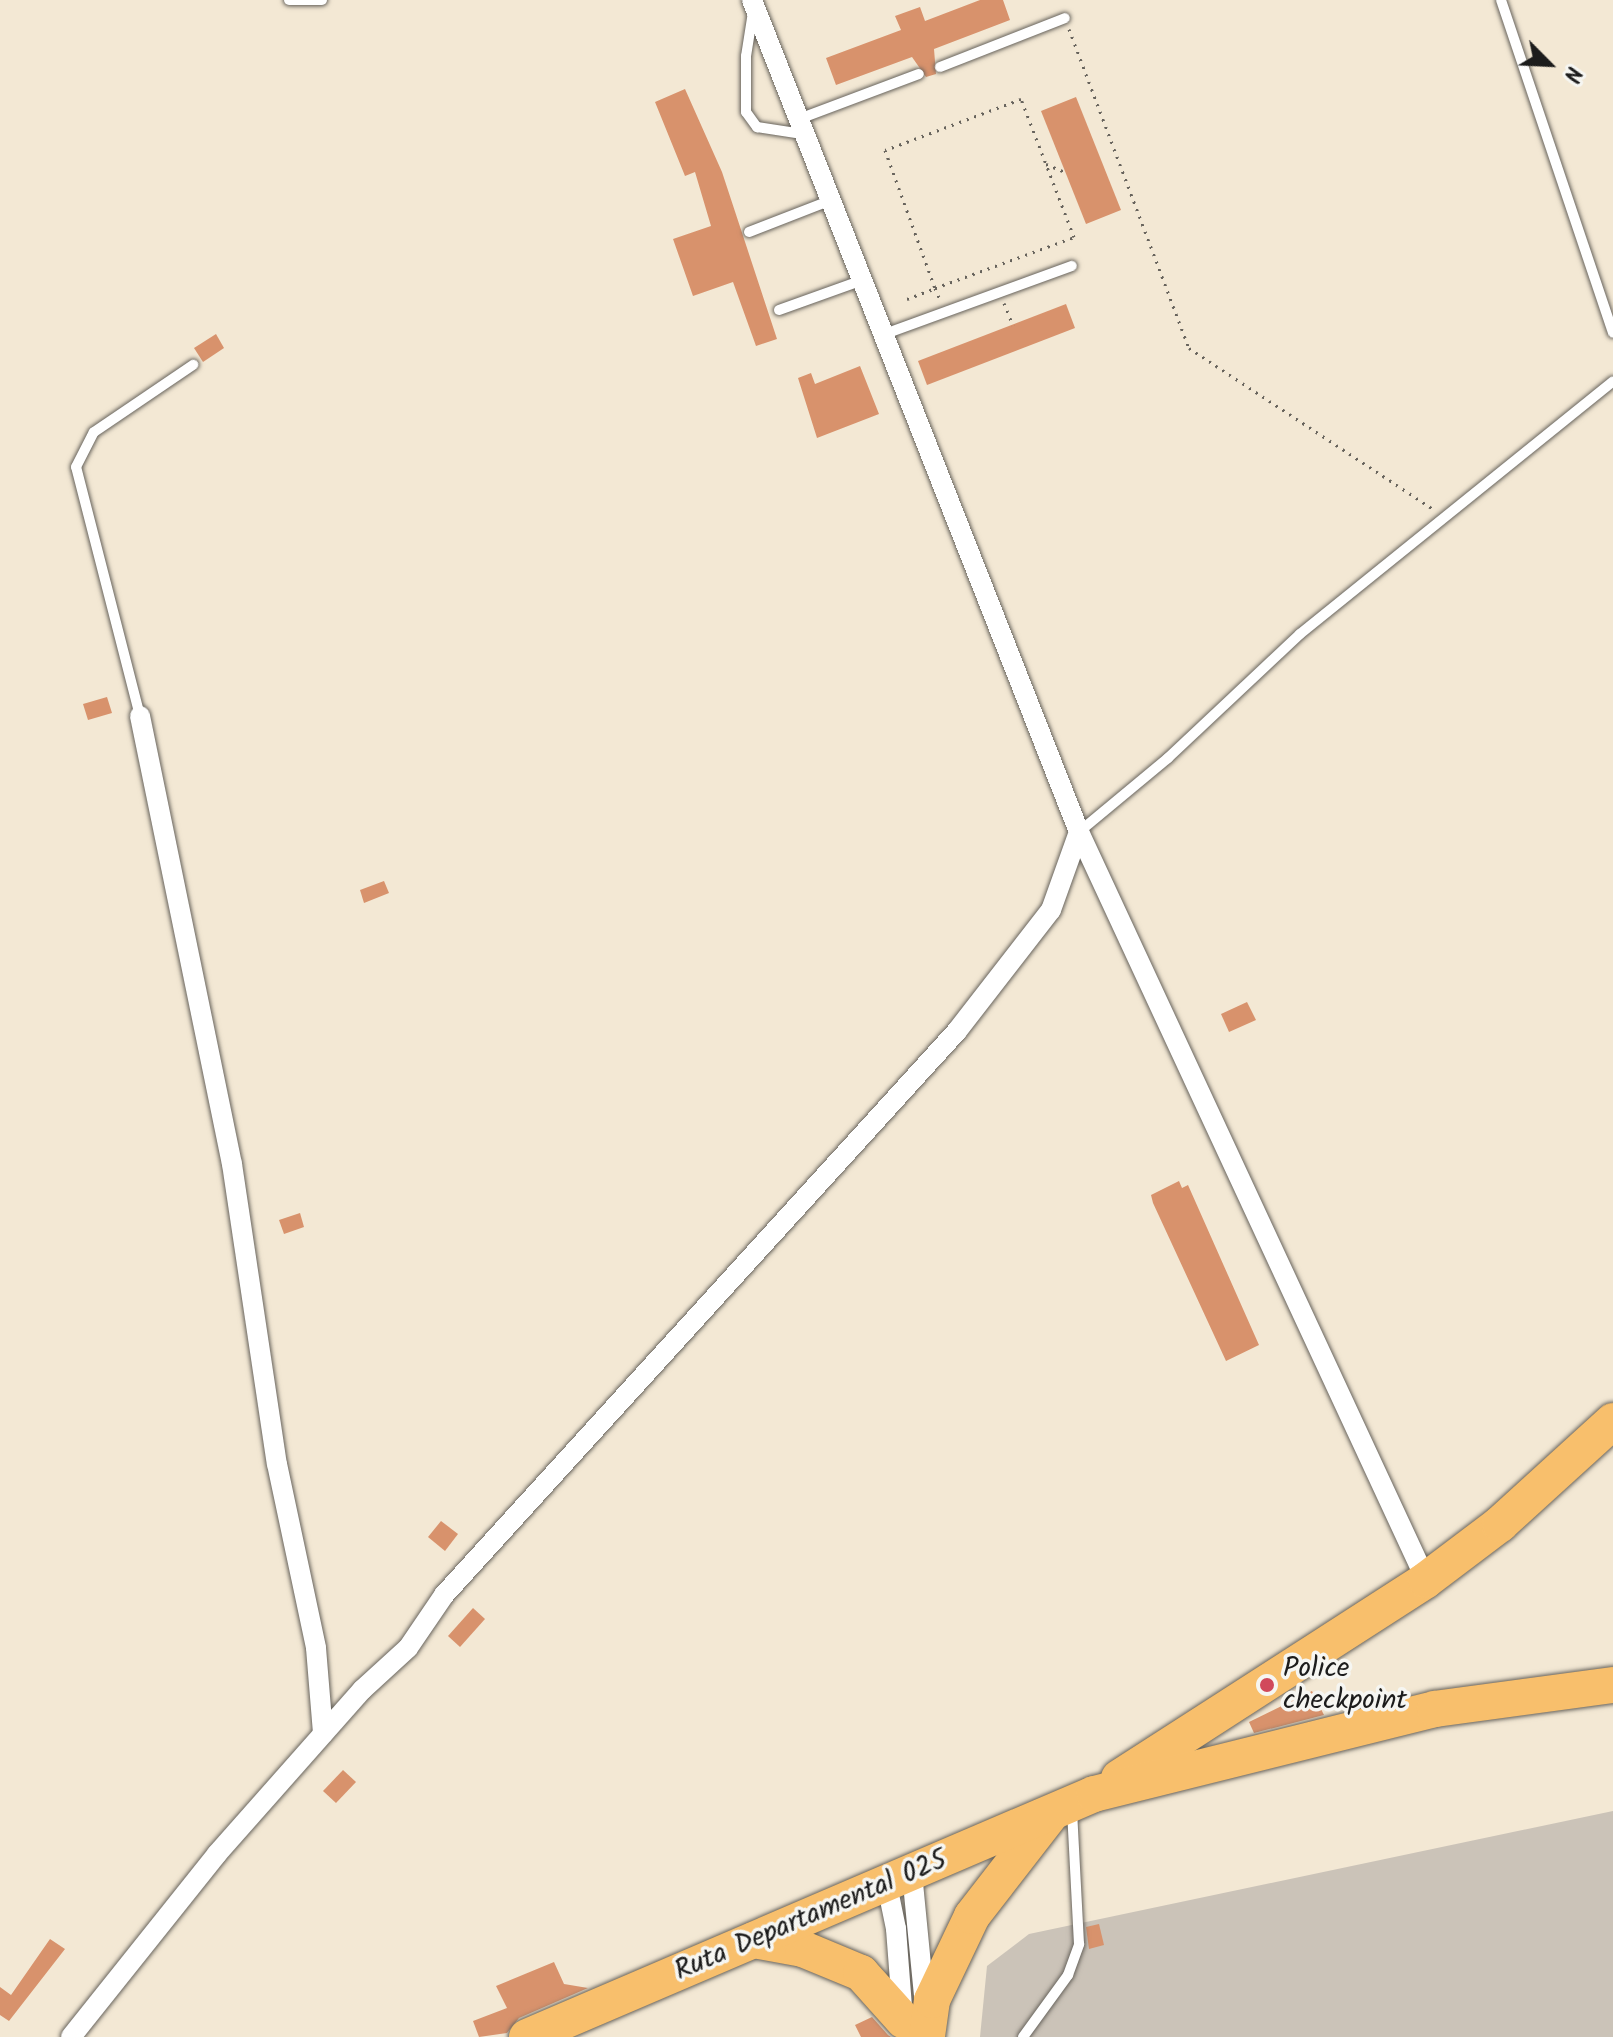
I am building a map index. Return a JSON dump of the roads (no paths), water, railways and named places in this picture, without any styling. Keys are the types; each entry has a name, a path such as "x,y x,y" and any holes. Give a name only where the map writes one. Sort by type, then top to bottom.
{"highway":[{"name":"Ruta Departamental 025","path":"527,2037 1073,1803 1426,1580 1500,1524 1613,1421"},
{"name":"Ruta Departamental 025","path":"1073,1803 1435,1709 1613,1685"},
{"path":"754,1940 803,1949 861,1973 916,2033 972,1916 1073,1803"}],"street":[{"path":"753,3 1079,832 1426,1580"},
{"path":"140,716 232,1164 277,1464 316,1648 323,1734"},
{"path":"71,2037 217,1854 323,1734 408,1648 444,1595 1004,975 1051,910 1079,832"},
{"path":"900,1879 896,1929 916,2033"},
{"path":"900,1879 916,2033"}],"lane":[{"path":"289,0 322,0"},
{"path":"1501,0 1613,333"},
{"path":"753,3 746,56 746,112 757,127 800,127 919,74"},
{"path":"940,67 1065,18"},
{"path":"749,232 829,201"},
{"path":"882,335 1072,266"},
{"path":"779,310 860,281"},
{"path":"140,716 76,467 94,432 193,365"},
{"path":"1079,832 1168,758 1300,634 1613,381"},
{"path":"1023,2037 1068,1975 1079,1944 1073,1803"}],"place":[{"name":"Police checkpoint","path":"1267,1685"}]}
